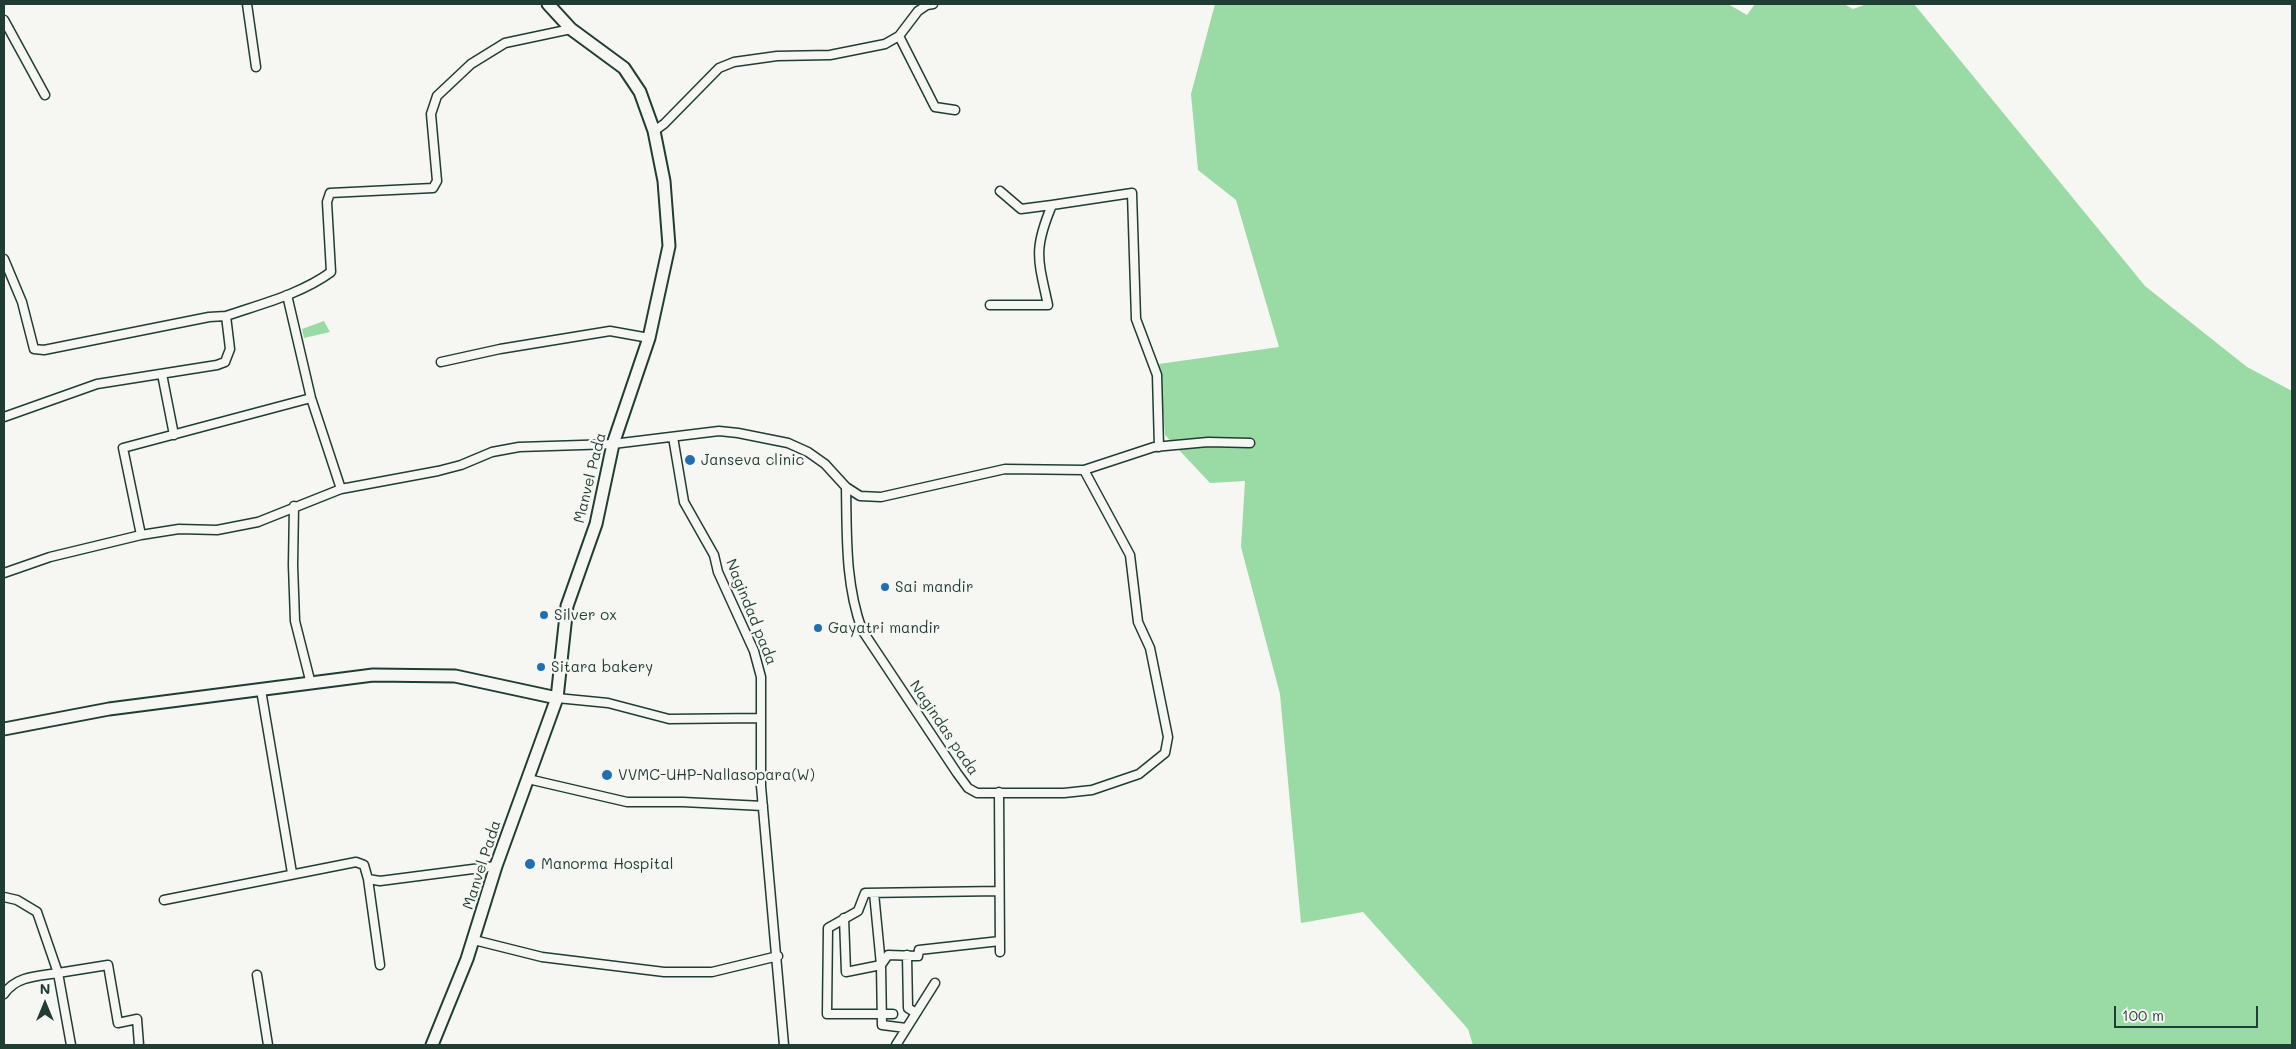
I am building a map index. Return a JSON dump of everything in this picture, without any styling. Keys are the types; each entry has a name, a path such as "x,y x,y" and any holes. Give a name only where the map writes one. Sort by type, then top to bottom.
{"main road":[{"name":"Manvel Pada","path":"432,1045 474,940 496,866 557,698 567,606 596,524 613,444 649,338 669,246 664,182 654,131 640,92 624,68 570,29 548,4"},
{"path":"4,729 109,709 373,675 455,676 557,698"}],"street":[{"path":"247,4 256,67"},
{"path":"654,131 664,124 719,68 727,64 778,56 830,55 885,44 899,36 918,11 927,5 933,4"},
{"path":"4,20 45,95"},
{"path":"4,259 22,302 34,349 44,350 209,317 226,316 287,294 322,279 331,272 327,202 330,193 434,188 437,182 431,114 437,96 471,64 505,43 570,29"},
{"path":"899,36 934,107 955,110"},
{"path":"1000,191 1021,209 1132,192 1136,319 1157,375 1159,446"},
{"path":"990,305 1048,305 1038,257 1041,232 1052,205"},
{"path":"287,294 311,398 341,488"},
{"path":"4,416 97,384 217,365 225,362 229,356 230,349 226,316"},
{"path":"441,362 500,349 610,331 649,338"},
{"path":"162,374 174,435"},
{"path":"141,534 123,448 311,398"},
{"path":"4,573 50,557 141,534 179,529 216,530 258,522 341,488 438,471 499,450 562,445 613,444 718,431 788,443 808,452 825,464 846,487 860,496 881,497 1004,469 1084,470 1141,450 1159,446 1208,442 1250,443"},
{"name":"Nagindad pada","path":"673,437 684,502 714,555 718,572 754,651 761,677 760,718 763,806 778,956 784,1045"},
{"name":"Nagindas pada","path":"846,487 849,578 862,630 968,788 977,793 1064,792 1092,790 1139,774 1165,753 1168,737 1150,648 1136,613 1130,555 1084,470"},
{"path":"294,506 293,565 295,621 311,684"},
{"path":"261,690 292,873"},
{"path":"557,698 608,703 669,719 760,718"},
{"path":"528,779 627,802 683,802 763,806"},
{"path":"999,792 1000,952"},
{"path":"164,900 292,873 360,862 364,865 368,879 380,966"},
{"path":"368,879 380,881 400,879 496,866"},
{"path":"893,1014 827,1014 828,928 858,912 865,893 999,891"},
{"path":"874,893 881,965 882,1024 906,1028"},
{"path":"4,897 17,900 37,912 58,974 71,1045"},
{"path":"844,918 846,972 881,965 888,955 918,956 919,950 1000,941"},
{"path":"474,940 542,957 664,972 712,972 778,956"},
{"path":"907,955 908,1008 916,1012"},
{"path":"4,994 14,983 26,978 108,965 118,1023 137,1019 139,1045"},
{"path":"257,975 268,1045"},
{"path":"896,1045 935,984"}],"green space":[{"path":"1215,4 1728,4 1747,15 1755,4 1844,4 1853,9 1867,4 1914,4 2145,286 2247,367 2292,391 2292,1045 1473,1045 1468,1029 1363,912 1301,923 1280,694 1241,547 1245,481 1210,483 1165,435 1159,364 1279,347 1236,200 1198,170 1191,94"},
{"path":"324,321 330,332 304,338 302,329"}],"place":[{"name":"Janseva clinic","path":"690,460"},
{"name":"Sai mandir","path":"885,587"},
{"name":"Silver ox","path":"544,615"},
{"name":"Gayatri mandir","path":"818,628"},
{"name":"Sitara bakery","path":"541,667"},
{"name":"VVMC-UHP-Nallasopara(W)","path":"607,775"},
{"name":"Manorma Hospital","path":"530,864"}]}
